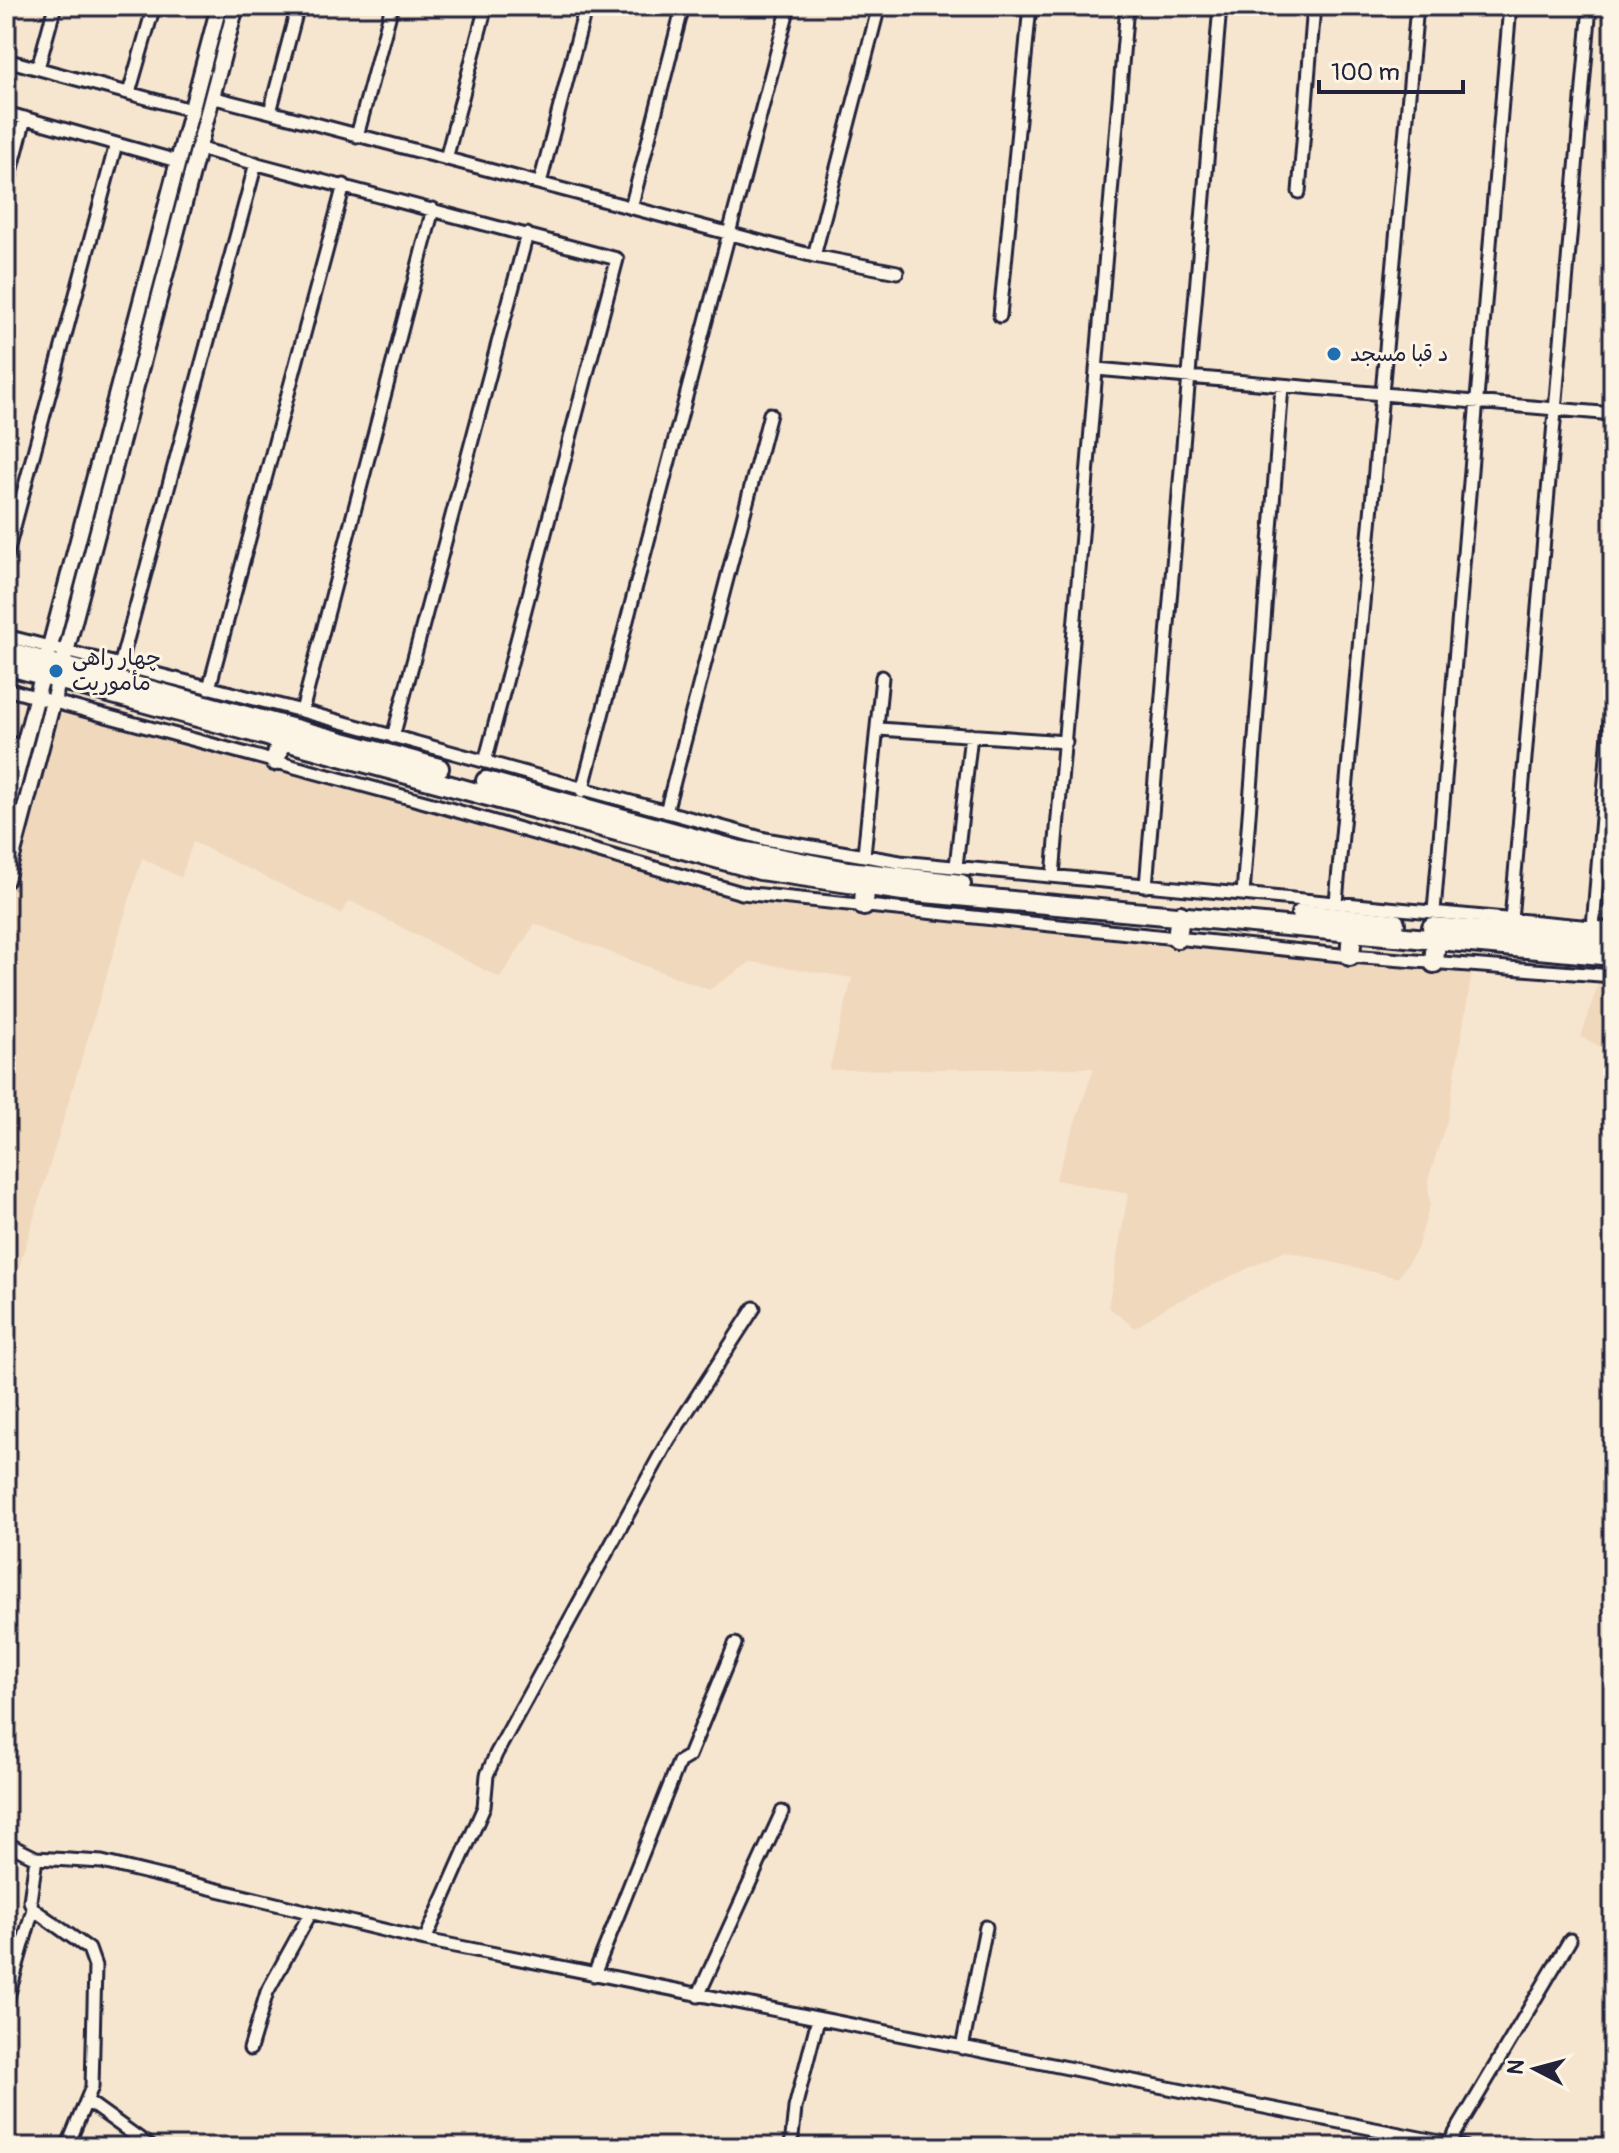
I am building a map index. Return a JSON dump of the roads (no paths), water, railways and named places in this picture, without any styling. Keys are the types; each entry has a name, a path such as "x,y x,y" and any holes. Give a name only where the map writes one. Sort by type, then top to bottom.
{"highway":[{"path":"6,651 680,836 848,871 1048,892 1613,941"},
{"path":"6,665 55,664 282,738 729,862 865,886 948,895 1613,956"},
{"path":"275,761 282,738"},
{"path":"864,906 865,886"},
{"path":"945,914 948,895"},
{"path":"1177,938 1180,915"},
{"path":"1350,956 1352,932"},
{"path":"1434,963 1436,940"}],"street":[{"path":"38,68 55,6"},
{"path":"129,93 154,6"},
{"path":"55,664 171,182 219,6"},
{"path":"6,880 44,700 236,6"},
{"path":"270,112 298,6"},
{"path":"357,136 392,6"},
{"path":"446,159 486,6"},
{"path":"540,183 586,6"},
{"path":"631,208 683,6"},
{"path":"582,791 789,6"},
{"path":"814,256 879,6"},
{"path":"1000,316 1030,6"},
{"path":"1053,876 1127,6"},
{"path":"1146,886 1220,6"},
{"path":"1299,192 1314,6"},
{"path":"1336,902 1417,6"},
{"path":"1434,911 1510,6"},
{"path":"1511,920 1590,6"},
{"path":"6,60 191,110"},
{"path":"211,97 814,256 897,272"},
{"path":"6,113 177,161"},
{"path":"6,191 25,118"},
{"path":"6,557 116,144"},
{"path":"197,148 613,256 616,264 485,762"},
{"path":"120,666 256,163"},
{"path":"171,182 187,187"},
{"path":"209,688 344,185"},
{"path":"302,711 433,209"},
{"path":"393,737 527,234"},
{"path":"1096,369 1613,414"},
{"path":"1243,894 1282,386"},
{"path":"666,812 770,414"},
{"path":"6,636 55,664 120,666 302,711 582,791 765,839 956,866 1613,929"},
{"path":"864,855 882,677"},
{"path":"1593,927 1613,684"},
{"path":"6,689 275,761 742,893 1350,956 1613,976"},
{"path":"6,813 24,747 44,700"},
{"path":"879,729 1066,742"},
{"path":"956,866 971,735"},
{"path":"6,742 24,747"},
{"path":"425,1940 484,1807 487,1775 496,1754 668,1441 754,1308"},
{"path":"594,1975 679,1762 689,1756 735,1644"},
{"path":"698,1996 782,1812"},
{"path":"6,1843 36,1858 102,1862 425,1940 1465,2147"},
{"path":"36,1858 30,1901 33,1909 89,1949 95,1966 92,2087 67,2147"},
{"path":"6,2004 33,1909"},
{"path":"250,2049 267,1992 310,1914"},
{"path":"962,2048 986,1927"},
{"path":"1448,2145 1570,1940"},
{"path":"791,2147 795,2108 818,2019"},
{"path":"87,2101 151,2147"}],"place":[{"name":"د قبا مسجد","path":"1334,354"},
{"name":"چهار راهی مأموریت","path":"56,671"}]}
